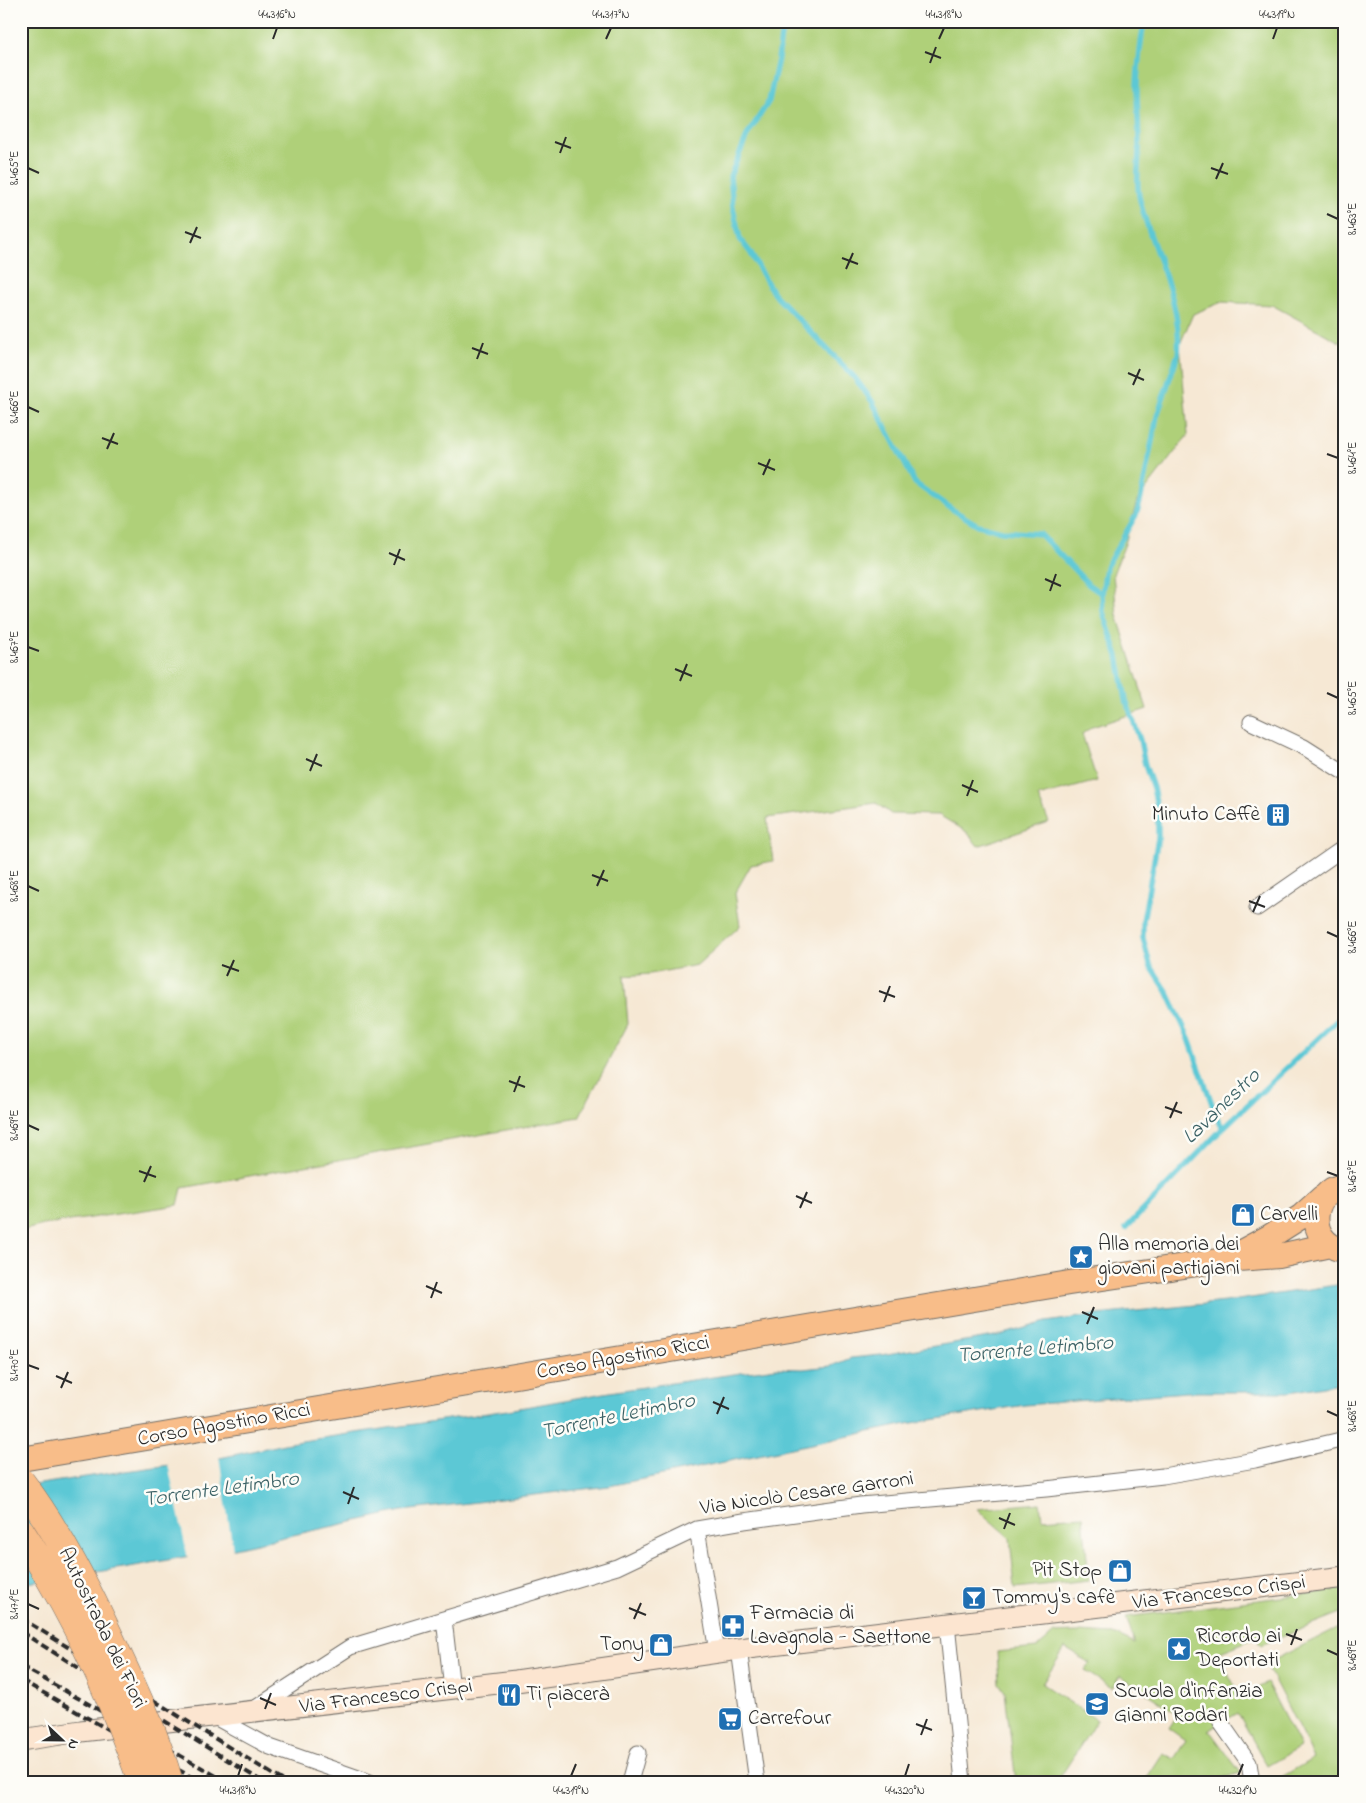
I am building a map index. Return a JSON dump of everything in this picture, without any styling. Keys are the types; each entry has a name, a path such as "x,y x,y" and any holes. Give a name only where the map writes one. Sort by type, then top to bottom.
{"highway":[{"name":"Autostrada dei Fiori","path":"21,1482 68,1554 99,1614 139,1699 169,1782"},
{"name":"Autostrada dei Fiori","path":"21,1532 42,1564 78,1628 110,1698 142,1782"}],"main road":[{"path":"1337,1248 1322,1238 1317,1228 1316,1217 1318,1206 1339,1187"},
{"name":"Corso Agostino Ricci","path":"1226,1260 1294,1221 1339,1187"},
{"name":"Corso Agostino Ricci","path":"21,1459 1069,1283 1226,1260 1279,1256 1337,1248"}],"street":[{"path":"1251,722 1304,748 1345,773"},
{"path":"1257,908 1345,847"},
{"name":"Via Nicolò Cesare Garroni","path":"248,1713 350,1647 617,1567 697,1529 861,1505 1046,1489 1163,1476 1254,1460 1345,1439"},
{"path":"697,1529 716,1652"},
{"name":"Via Francesco Crispi","path":"21,1740 82,1731 525,1680 739,1648 1345,1577"},
{"path":"444,1619 452,1689"},
{"path":"947,1624 963,1782"},
{"path":"739,1648 757,1782"},
{"path":"213,1716 270,1747 370,1782"},
{"path":"1221,1723 1249,1762 1252,1782"},
{"path":"630,1782 638,1753"}],"green space":[{"path":"21,21 1345,21 1345,345 1272,305 1222,302 1193,314 1180,344 1188,435 1137,501 1125,544 1113,574 1117,615 1147,709 1092,727 1082,734 1097,781 1038,797 1049,822 978,846 967,832 939,815 891,814 876,803 767,818 773,861 751,865 735,893 740,926 697,965 650,974 624,976 628,1024 579,1117 182,1188 178,1205 43,1225 21,1231"},
{"path":"1040,1503 1042,1519 1083,1516 1089,1580 1015,1588 1010,1538 977,1509"},
{"path":"1344,1589 1345,1612 1261,1645 1255,1638 1218,1653 1240,1697 1267,1683 1300,1747 1267,1766 1238,1713 1209,1730 1241,1773 1207,1782 1144,1782 1163,1753 1174,1759 1186,1740 1169,1728 1178,1714 1120,1676 1112,1688 1085,1671 1090,1663 1065,1648 1042,1684 1097,1720 1059,1779 1016,1782 1005,1692 999,1683 997,1652 1037,1648 1054,1633 1113,1634 1135,1644 1126,1617"},
{"path":"1345,1624 1345,1782 1273,1782 1314,1758 1266,1664"}],"water":[{"name":"Torrente Letimbro","path":"1343,1284 1345,1286 1345,1382 1290,1392 1186,1392 1025,1405 912,1423 609,1486 402,1511 234,1548 21,1584 21,1487 215,1459 289,1443 508,1410 616,1391 776,1368 803,1369 831,1366 851,1358 881,1355 1001,1335 1046,1322 1225,1302"}],"pier":[{"path":"219,1456 233,1550 188,1559 168,1464"}],"waterway":[{"path":"783,21 778,59 769,101 748,134 730,176 733,207 740,239 750,252 773,293 855,378 872,401 915,483 978,525 1002,531 1040,534 1089,585 1102,594"},
{"path":"1144,21 1137,81 1138,190 1144,216 1171,293 1176,313 1178,354 1157,416 1136,515 1106,567 1102,594 1103,612 1118,656 1126,700 1140,740 1158,811 1158,838 1143,921 1143,938 1150,965 1167,991 1188,1036 1217,1118 1223,1128"},
{"name":"Lavanestro","path":"1126,1228 1223,1128 1345,1013"}],"railway":[{"path":"21,1618 285,1782"},
{"path":"21,1632 263,1782"},
{"path":"21,1666 227,1782"},
{"path":"21,1680 200,1782"}],"place":[{"name":"Minuto Caffè","path":"1278,815"},
{"name":"Carvelli","path":"1243,1215"},
{"name":"Alla memoria dei giovani partigiani","path":"1081,1257"},
{"name":"Pit Stop","path":"1120,1571"},
{"name":"Tommy's cafè","path":"974,1598"},
{"name":"Farmacia di Lavagnola - Saettone","path":"733,1626"},
{"name":"Tony","path":"661,1645"},
{"name":"Ricordo ai Deportati","path":"1179,1649"},
{"name":"Ti piacerà","path":"509,1695"},
{"name":"Scuola d'infanzia Gianni Rodari","path":"1097,1704"},
{"name":"Carrefour","path":"730,1719"}]}
